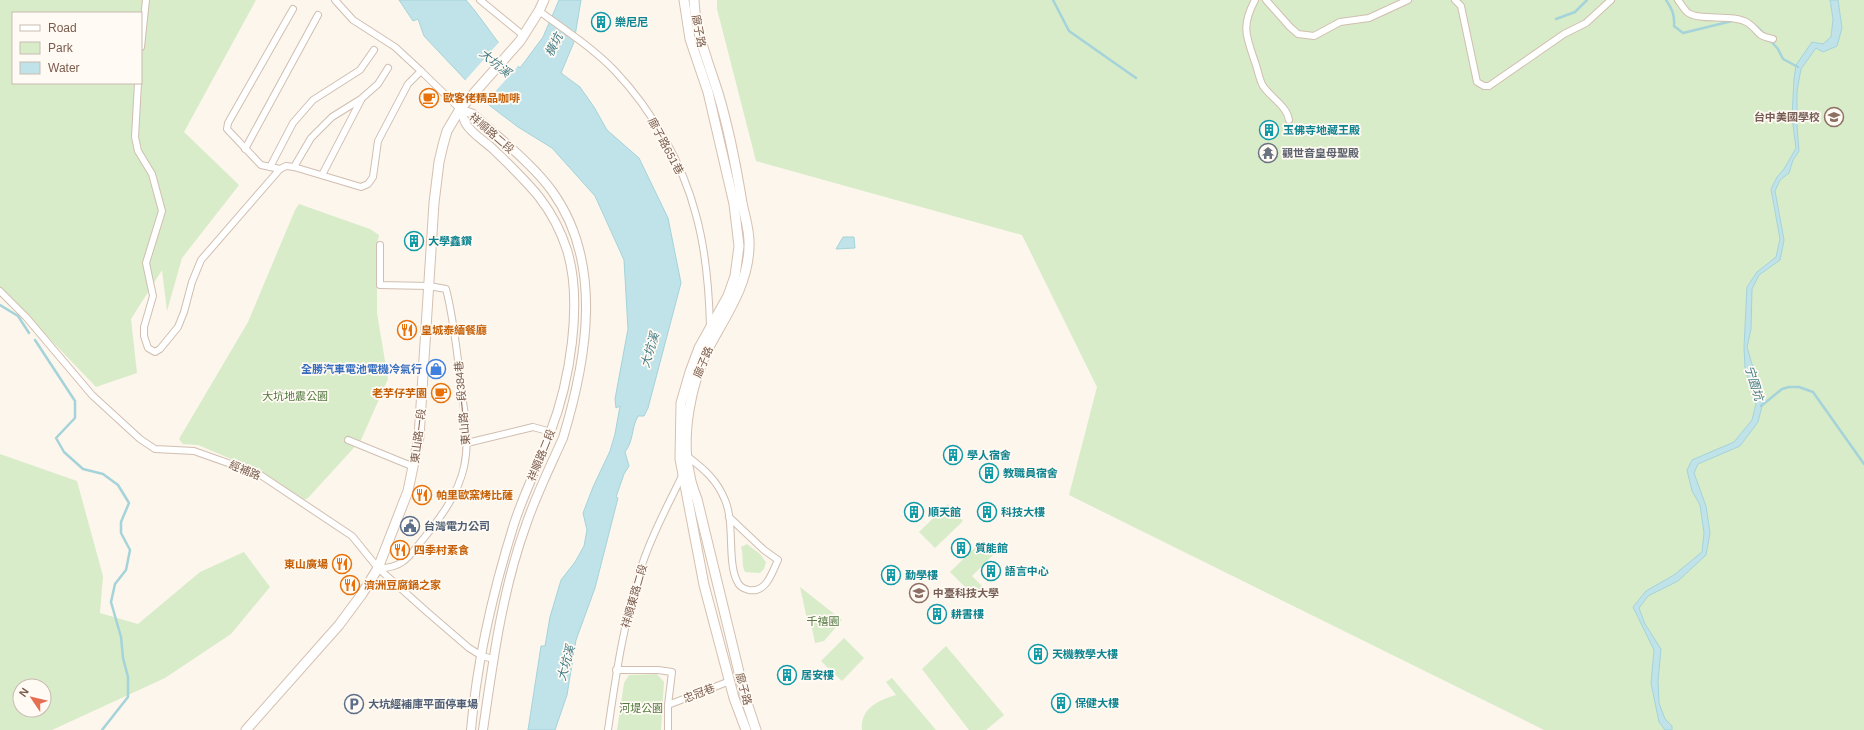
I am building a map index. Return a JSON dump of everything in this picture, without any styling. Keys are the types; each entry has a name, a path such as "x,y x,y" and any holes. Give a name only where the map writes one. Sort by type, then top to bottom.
{"main road":[{"name":"東山路一段","path":"246,730 339,625 362,594 378,568 408,491 414,467 421,423 429,286 439,162 448,131 460,109 470,96 524,36 540,11 544,0"},
{"name":"廍子路","path":"684,0 690,39 708,92 738,225 739,246 735,276 728,296 710,326 692,366 681,403 684,458 704,585 739,716 746,730"},
{"name":"廍子路","path":"684,458 692,393 709,348 735,302 746,268 749,248 749,228 718,94 704,53 694,0"},
{"name":"廍子路","path":"686,475 697,499 745,697 756,730"}],"street":[{"path":"142,38 146,0"},
{"path":"335,0 353,20 395,47 460,109"},
{"path":"480,0 524,36"},
{"path":"1255,0 1247,14 1246,26 1248,41 1263,86 1288,112 1289,120"},
{"path":"1266,0 1298,34 1314,36 1340,22 1369,18 1408,0"},
{"path":"1455,0 1461,6 1477,82 1484,86 1489,86 1564,34 1586,23 1611,0"},
{"path":"1678,0 1688,13 1696,16 1732,18 1748,23 1760,36 1773,39"},
{"path":"280,169 260,166 227,129 228,123 293,9"},
{"name":"廍子路651巷","path":"540,11 582,43 614,71 655,121 684,179 696,214 706,261 710,326"},
{"path":"245,149 318,15"},
{"path":"270,167 293,123 313,100 360,70 374,50"},
{"path":"294,167 310,138 332,117 361,99 378,84 388,68"},
{"path":"138,84 134,137 138,152 152,174 162,211 146,263 153,296 144,327 144,336 148,348 154,352 160,349 178,327 184,312 192,282 201,260 280,169 286,166 294,167 361,187 368,184 373,177 378,141 408,84 421,71"},
{"path":"322,175 361,99"},
{"name":"祥順路二段","path":"460,109 467,126 489,145 542,199 555,219 567,251 574,296 573,335 567,372 551,432 515,522 502,561 482,656 471,730"},
{"name":"祥順路二段","path":"460,109 473,114 552,190 565,210 580,250 586,298 585,333 581,364 568,424 526,525 504,598 493,659 483,730"},
{"path":"380,245 380,285 429,286"},
{"name":"東山路一段384巷","path":"378,568 390,569 398,566 439,520 455,492 464,467 467,443 452,317 446,289 429,286"},
{"name":"經補路","path":"0,291 26,317 92,395 140,439 155,449 194,451 259,474 352,536 378,568 469,648 482,656 493,659"},
{"path":"467,443 532,427 551,432"},
{"path":"348,440 414,467"},
{"path":"684,458 708,472 726,500 734,572 737,581 740,586 748,590 760,588 766,584 778,560 764,550 729,517"},
{"name":"祥順東路二段","path":"608,730 616,670 628,612 642,564 660,521 686,475"},
{"path":"616,670 658,670 672,672 668,705 668,730"},
{"name":"忠冠巷","path":"668,705 730,681"}],"green space":[{"path":"0,0 256,0 184,132 239,185 182,258 167,311 162,270 131,319 137,373 96,387 0,287"},
{"path":"717,0 1864,0 1864,730 1544,730 1069,495 1097,387 1022,235 756,161 717,9"},
{"name":"大坑地震公園","path":"299,204 370,229 379,235 377,244 377,313 388,379 361,440 308,498 304,500 262,472 198,445 183,444 179,439 248,322 295,210"},
{"path":"0,454 77,481 103,576 100,613 138,624 200,572 244,552 270,587 231,634 165,678 52,730 0,730"},
{"path":"948,504 963,521 935,548 919,532"},
{"path":"983,540 995,553 972,576 984,588 975,597 950,572"},
{"path":"747,544 760,554 766,562 764,569 760,573 745,572 741,547"},
{"name":"千禧園","path":"800,587 842,620 824,641 815,643 810,619 807,619"},
{"path":"844,638 864,658 842,681 821,661"},
{"path":"946,646 1004,715 986,730 969,730 922,669"},
{"name":"河堤公園","path":"657,674 664,682 661,730 617,730 624,683 629,675"},
{"path":"892,678 936,730 862,730 862,722 867,711 877,702 896,695 886,682"}],"water":[{"path":"399,0 466,0 520,68 543,37 559,0 581,0 574,42 561,73 580,87 594,107 607,130 639,158 668,218 681,283 648,408 644,416 638,416 634,425 630,443 625,452 629,466 624,474 616,497 618,498 595,588 576,640 567,695 555,730 528,730 541,646 545,646 550,617 561,580 575,562 584,546 587,530 583,513 593,487 610,451 615,434 620,406 616,408 615,399 628,329 624,260 595,196 552,148 518,127 489,105 424,36 418,19 413,21"},
{"name":"宁園坑","path":"1830,0 1838,0 1842,28 1837,46 1823,52 1816,48 1801,69 1797,91 1799,151 1793,160 1789,173 1780,180 1775,191 1784,240 1780,260 1759,275 1752,289 1751,329 1747,347 1763,402 1758,422 1740,446 1698,464 1694,473 1706,506 1710,533 1706,555 1678,581 1648,596 1639,608 1645,624 1661,649 1658,681 1659,703 1665,719 1672,726 1672,730 1665,730 1659,722 1651,683 1654,650 1633,607 1646,591 1674,575 1702,552 1704,533 1700,505 1692,491 1687,470 1692,460 1734,442 1752,420 1756,404 1745,368 1744,347 1747,287 1757,272 1776,257 1780,239 1771,189 1796,148 1792,117 1796,65 1812,42 1823,44 1831,37 1833,19"},
{"path":"843,237 854,237 855,248 836,249"}],"pier":[{"path":"500,41 519,65 484,104 463,83"}],"waterway":[{"path":"1053,0 1069,31 1136,78"},
{"path":"1556,19 1575,12 1587,0"},
{"path":"1666,0 1673,12 1674,26 1683,33 1732,21"},
{"path":"1757,27 1765,35"},
{"path":"1770,40 1778,49 1783,59 1798,67"},
{"path":"0,305 18,316 29,333"},
{"path":"35,340 75,401 75,418 56,438 64,452 83,469 103,474 118,485 129,503 121,522 121,533 130,550 126,570 115,584 111,602 121,637 123,658 128,677 128,697 102,730"},
{"name":"宁園坑","path":"1761,406 1782,389 1789,387 1799,387 1813,392 1864,464"}],"place":[{"name":"樂尼尼","path":"601,22"},
{"name":"歐客佬精品咖啡","path":"429,98"},
{"name":"台中美國學校","path":"1834,117"},
{"name":"玉佛寺地藏王殿","path":"1269,130"},
{"name":"觀世音皇母聖殿","path":"1268,153"},
{"name":"大學鑫鑽","path":"414,241"},
{"name":"皇城泰緬餐廳","path":"407,330"},
{"name":"全勝汽車電池電機冷氣行","path":"436,369"},
{"name":"老芋仔芋園","path":"441,393"},
{"name":"學人宿舍","path":"953,455"},
{"name":"教職員宿舍","path":"989,473"},
{"name":"帕里歐窯烤比薩","path":"422,495"},
{"name":"順天館","path":"914,512"},
{"name":"科技大樓","path":"987,512"},
{"name":"台灣電力公司","path":"410,526"},
{"name":"質能館","path":"961,548"},
{"name":"四季村素食","path":"400,550"},
{"name":"東山廣場","path":"342,564"},
{"name":"語言中心","path":"991,571"},
{"name":"勤學樓","path":"891,575"},
{"name":"濟洲豆腐鍋之家","path":"350,585"},
{"name":"中臺科技大學","path":"919,593"},
{"name":"耕書樓","path":"937,614"},
{"name":"天機教學大樓","path":"1038,654"},
{"name":"居安樓","path":"787,675"},
{"name":"保健大樓","path":"1061,703"},
{"name":"大坑經補庫平面停車場","path":"354,704"}],"water label":[{"name":"橫坑","path":"554,45"},
{"name":"大坑溪","path":"495,63"},
{"name":"大坑溪","path":"650,350"},
{"name":"大坑溪","path":"566,663"}]}
